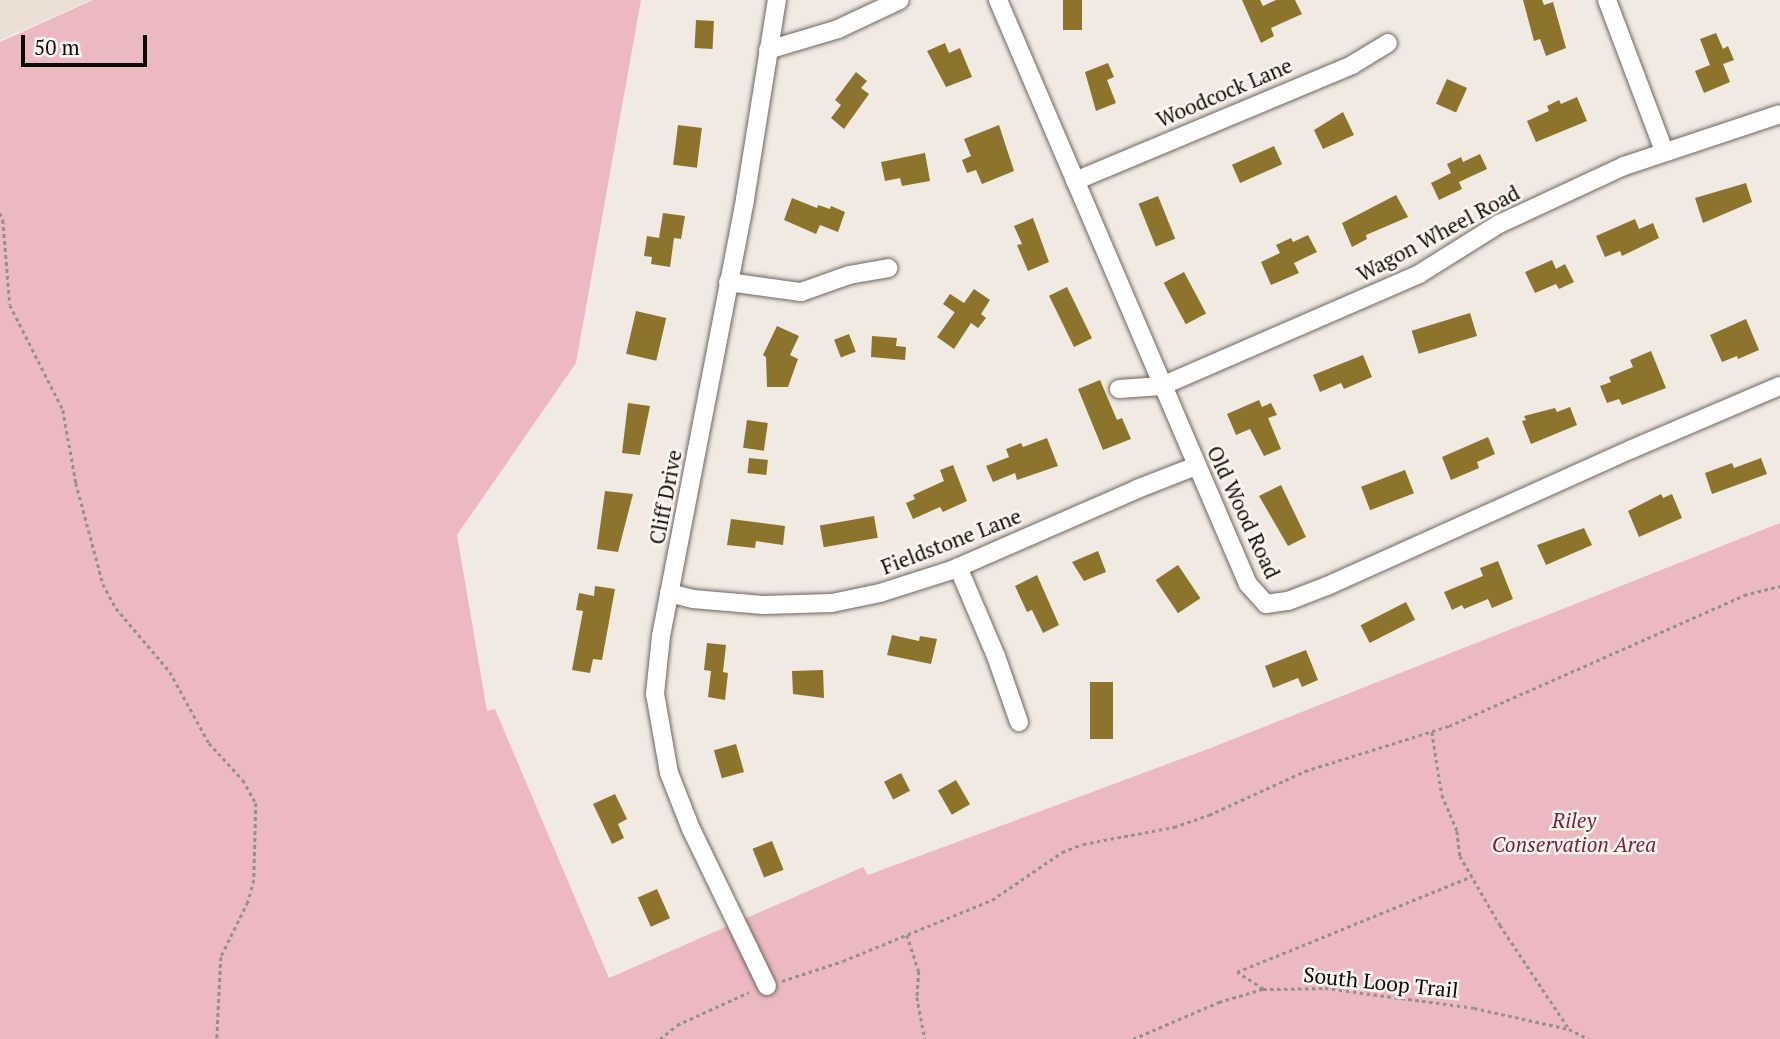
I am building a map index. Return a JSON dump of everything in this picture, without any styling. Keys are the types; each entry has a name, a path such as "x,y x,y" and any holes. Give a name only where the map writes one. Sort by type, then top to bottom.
{"street":[{"name":"Cliff Drive","path":"767,986 691,829 669,773 659,731 655,694 669,593 729,282 777,0"},
{"path":"768,50 838,29 900,0"},
{"name":"Old Wood Road","path":"998,0 1248,584 1266,604 1288,601 1327,586 1632,449 1780,386"},
{"path":"1606,0 1664,151"},
{"name":"Woodcock Lane","path":"1075,181 1352,65 1388,43"},
{"name":"Wagon Wheel Road","path":"1119,390 1162,387 1407,279 1499,224 1624,166 1780,114"},
{"path":"729,282 801,292 849,275 888,268"},
{"name":"Fieldstone Lane","path":"669,593 693,599 763,605 832,603 880,593 958,567 1196,466"},
{"path":"958,567 996,656 1019,722"}],"path":[{"path":"0,213 3,220 10,306 63,410 76,483 103,584 116,608 170,671 209,743 243,780 256,803 254,880 248,902 221,957 217,1039"},
{"path":"660,1039 677,1026 767,986 843,961 992,900 1062,852 1083,844 1174,827 1209,815 1305,771 1432,732 1744,596 1780,586"},
{"path":"1432,732 1442,795 1457,831 1460,856 1500,925 1569,1029"},
{"path":"1263,989 1237,972 1472,876"},
{"path":"907,935 919,971 916,997 925,1039"},
{"name":"South Loop Trail","path":"1133,1039 1219,1002 1263,989 1325,988 1474,1008 1569,1029 1588,1039"}],"shaded area":[{"path":"0,0 91,0 0,40"}],"green space":[{"name":"Riley Conservation Area","path":"93,0 641,0 576,363 457,535 487,711 495,709 609,978 863,867 868,875 1208,749 1780,523 1780,1039 0,1039 0,42"}],"building":[{"path":"1063,0 1082,0 1082,30 1063,30"},
{"path":"1242,0 1260,0 1263,6 1276,0 1295,0 1302,14 1271,28 1274,36 1261,43"},
{"path":"1523,0 1542,0 1544,5 1553,2 1566,48 1546,56 1540,39 1534,41"},
{"path":"696,20 714,21 713,49 695,48"},
{"path":"1716,33 1723,49 1728,46 1734,60 1723,64 1730,82 1704,93 1695,71 1710,65 1700,39"},
{"path":"945,43 949,53 960,48 972,77 946,87 927,51"},
{"path":"1108,63 1114,77 1107,80 1116,103 1096,111 1085,72"},
{"path":"856,72 867,81 861,88 869,94 844,129 831,118 841,105 835,100"},
{"path":"1447,79 1467,88 1456,113 1436,104"},
{"path":"1577,97 1587,121 1536,142 1527,121 1549,111 1547,106 1559,100 1561,104"},
{"path":"1343,112 1354,135 1323,149 1314,130"},
{"path":"678,125 702,128 697,168 673,165"},
{"path":"999,125 1014,171 982,184 976,170 967,173 962,160 971,156 964,139"},
{"path":"1274,146 1282,164 1240,183 1232,165"},
{"path":"925,153 930,181 902,186 900,178 885,181 881,162"},
{"path":"1480,154 1487,169 1459,182 1462,189 1439,200 1431,183 1451,173 1447,164 1461,157 1463,162"},
{"path":"1746,183 1752,202 1703,223 1695,198"},
{"path":"1396,195 1408,217 1366,235 1367,239 1352,247 1342,223"},
{"path":"1158,196 1175,239 1156,247 1139,204"},
{"path":"792,198 817,208 818,205 830,209 831,206 845,212 838,232 820,225 816,234 784,220"},
{"path":"663,213 685,216 681,239 674,238 670,267 651,264 652,257 644,256 647,236 659,238"},
{"path":"1033,218 1049,262 1028,271 1017,245 1022,244 1014,226"},
{"path":"1635,219 1639,229 1653,223 1659,238 1622,256 1620,251 1605,257 1596,236"},
{"path":"1308,235 1317,252 1294,263 1299,273 1271,285 1261,262 1280,253 1276,245 1291,238 1293,242"},
{"path":"1552,260 1556,269 1565,264 1574,282 1559,289 1556,284 1535,293 1525,272"},
{"path":"1184,272 1206,313 1186,324 1164,283"},
{"path":"1067,287 1092,338 1074,347 1049,296"},
{"path":"974,289 990,300 981,314 986,318 978,328 971,323 954,349 937,337 955,312 943,304 950,294 964,303"},
{"path":"636,311 666,318 656,361 626,354"},
{"path":"1470,313 1477,336 1419,354 1412,331"},
{"path":"1746,319 1759,350 1722,362 1710,335"},
{"path":"777,326 799,336 790,355 798,359 788,387 767,387 766,357 763,355"},
{"path":"849,334 856,352 841,357 834,340"},
{"path":"872,336 897,338 896,346 906,347 905,360 871,357"},
{"path":"1651,351 1666,388 1622,405 1619,399 1607,403 1600,386 1611,382 1609,377 1633,367 1630,360"},
{"path":"1363,355 1372,377 1344,389 1341,383 1320,392 1313,375"},
{"path":"1100,380 1117,420 1122,418 1131,439 1103,450 1078,389"},
{"path":"1259,400 1262,407 1271,403 1277,415 1268,418 1281,449 1264,456 1250,429 1236,435 1227,414"},
{"path":"628,403 650,406 640,455 622,453"},
{"path":"1570,407 1577,425 1531,444 1522,421 1526,420 1524,416 1555,408 1557,412"},
{"path":"747,420 768,423 764,451 743,448"},
{"path":"1488,437 1495,454 1477,462 1479,468 1451,480 1442,457"},
{"path":"1047,438 1058,466 1017,480 1015,473 993,482 986,466 1009,457 1006,449 1021,443 1023,447"},
{"path":"749,458 768,460 766,475 747,473"},
{"path":"1761,458 1767,474 1712,494 1705,473 1732,463 1734,468"},
{"path":"953,465 967,501 943,512 940,507 913,519 906,503 915,499 913,495 944,481 940,470"},
{"path":"1405,470 1414,493 1370,510 1361,487"},
{"path":"1281,485 1306,537 1288,546 1259,496"},
{"path":"605,491 633,494 618,552 597,549"},
{"path":"1661,494 1663,498 1672,494 1682,518 1639,537 1628,511"},
{"path":"874,516 878,538 824,547 820,526"},
{"path":"731,519 785,526 783,545 756,541 755,548 727,545"},
{"path":"1584,528 1592,545 1546,565 1537,545"},
{"path":"1098,551 1106,572 1084,581 1072,562"},
{"path":"1498,561 1513,599 1492,608 1488,599 1464,609 1462,605 1452,610 1444,592 1483,576 1480,568"},
{"path":"1178,565 1200,598 1178,613 1156,580"},
{"path":"1037,575 1059,625 1043,633 1032,610 1027,612 1015,586"},
{"path":"595,586 615,589 602,660 593,659 590,673 572,670 583,611 576,610 579,593 594,596"},
{"path":"1406,602 1415,620 1370,643 1361,625"},
{"path":"892,635 919,641 920,636 937,639 931,664 887,655"},
{"path":"707,643 726,645 723,672 728,673 725,700 708,697 711,671 704,670"},
{"path":"1306,650 1318,680 1302,687 1298,678 1273,688 1265,666"},
{"path":"823,670 824,698 793,694 792,671"},
{"path":"1090,682 1113,682 1113,739 1090,739"},
{"path":"736,744 744,772 722,778 714,750"},
{"path":"901,773 910,791 893,799 884,782"},
{"path":"956,780 970,804 952,815 938,790"},
{"path":"615,794 627,819 618,824 624,838 612,844 593,804"},
{"path":"772,841 784,870 764,878 753,849"},
{"path":"657,889 670,918 651,927 638,898"}]}
